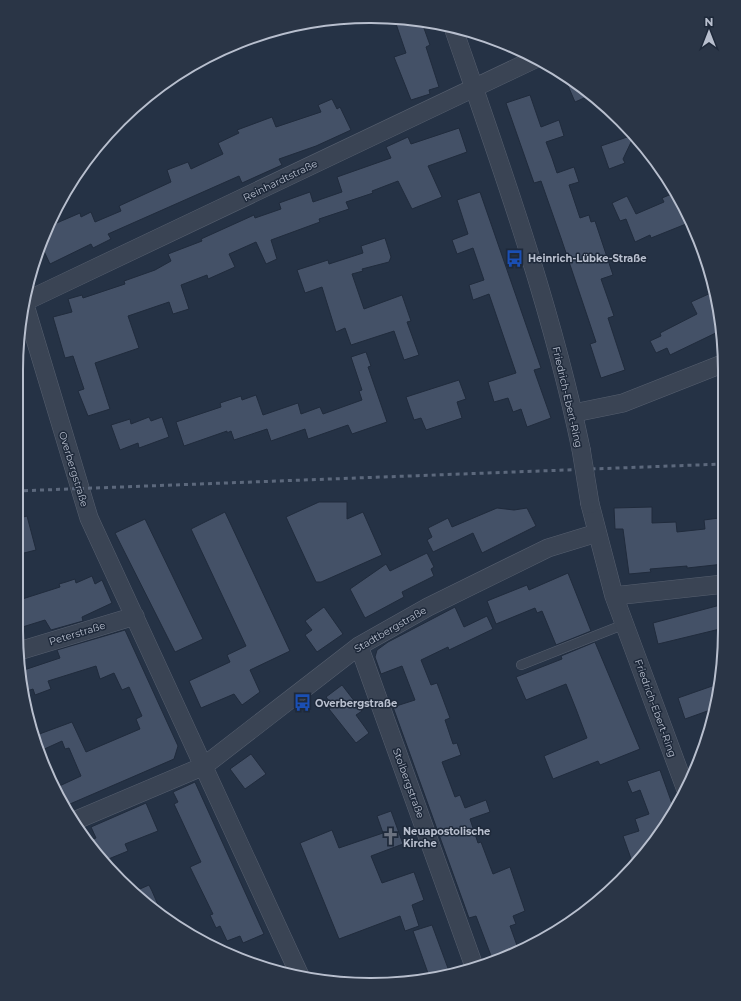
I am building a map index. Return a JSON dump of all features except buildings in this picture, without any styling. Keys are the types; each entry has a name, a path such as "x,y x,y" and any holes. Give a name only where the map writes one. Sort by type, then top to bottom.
{"street":[{"name":"Friedrich-Ebert-Ring","path":"455,34 529,254 574,413 590,504 614,596 683,782"},
{"name":"Reinhardtstraße","path":"31,299 529,62"},
{"name":"Overbergstraße","path":"28,315 89,518 298,970"},
{"path":"574,413 623,403 718,366"},
{"name":"Stadtbergstraße","path":"78,818 204,766 359,646 428,607 548,548 597,533"},
{"path":"614,596 718,585"},
{"name":"Peterstraße","path":"24,650 135,616"},
{"name":"Stolbergstraße","path":"359,646 473,963"}],"lane":[{"path":"521,665 625,624"}],"railway":[{"path":"23,491 718,464"}],"place":[{"name":"Heinrich-Lübke-Straße","path":"515,258"},
{"name":"Overbergstraße","path":"302,703"},
{"name":"Neuapostolische Kirche","path":"390,837"}]}
